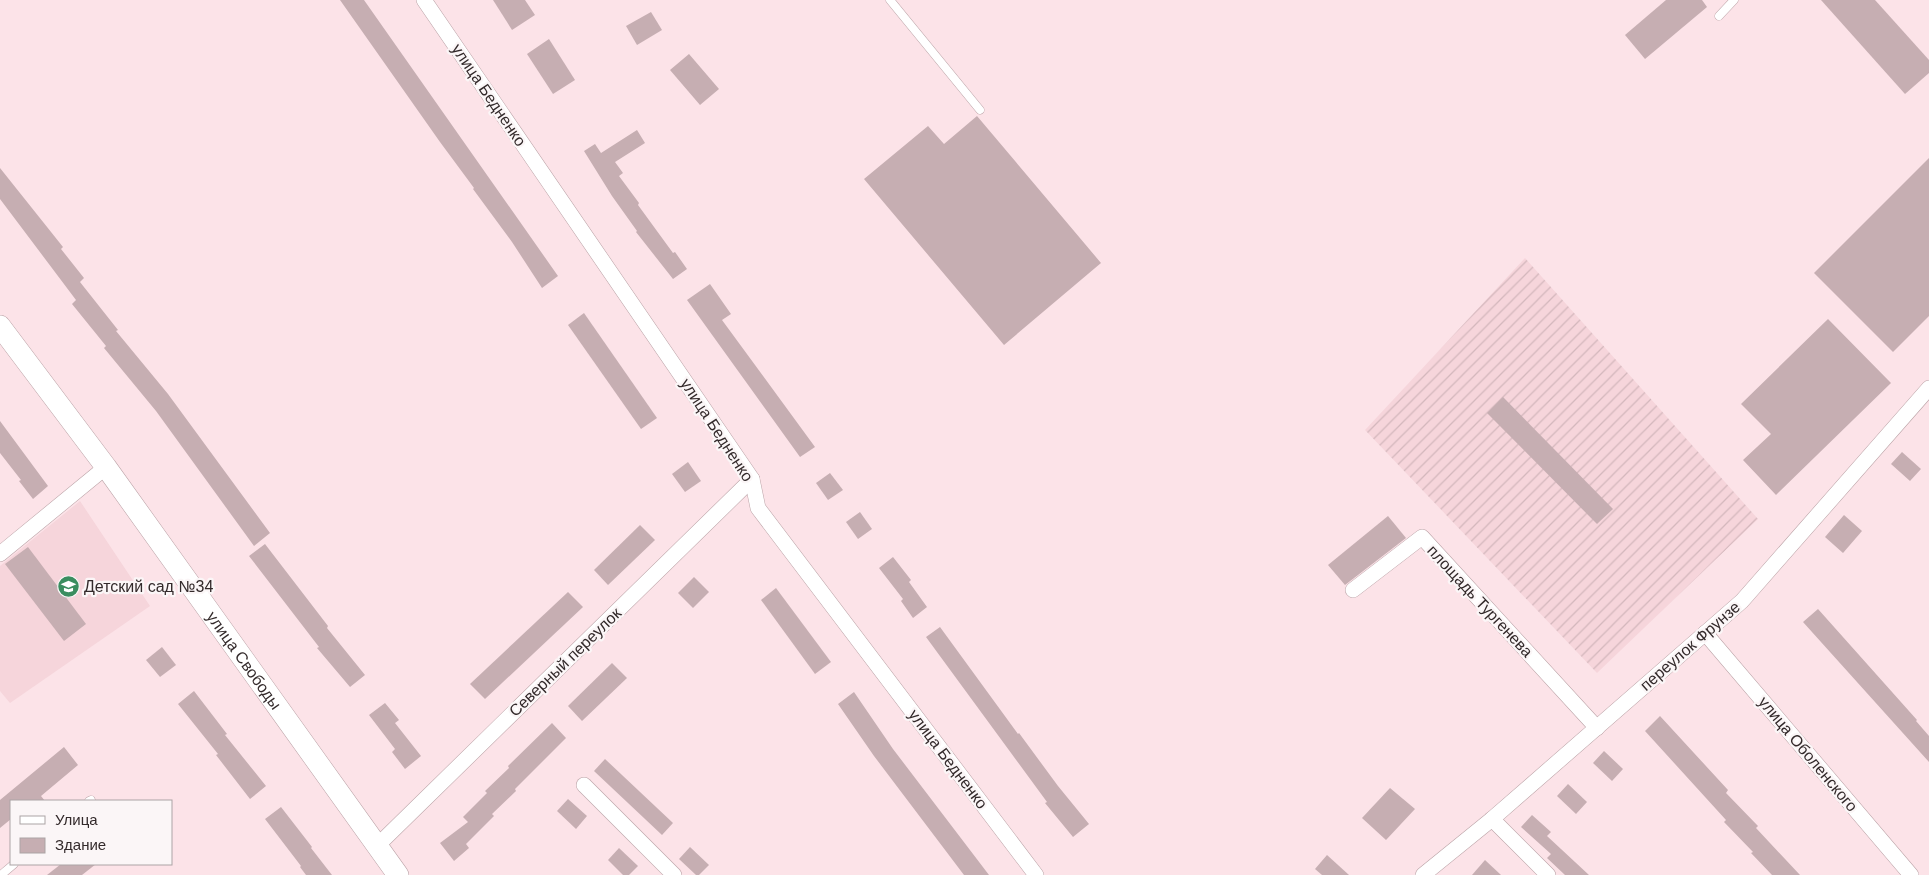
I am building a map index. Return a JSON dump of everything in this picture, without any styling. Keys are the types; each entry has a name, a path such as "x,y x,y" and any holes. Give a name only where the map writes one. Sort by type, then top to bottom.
{"main road":[{"name":"улица Свободы","path":"0,326 106,466 378,845 396,874"}],"street":[{"name":"улица Бедненко","path":"424,0 752,479 758,508 1036,875"},
{"name":"переулок Фрунзе","path":"1423,875 1492,819 1598,728 1742,601 1929,388"},
{"path":"0,554 106,466"},
{"name":"Северный переулок","path":"378,845 752,479"},
{"name":"площадь Тургенева","path":"1353,590 1422,537 1598,728"},
{"name":"улица Оболенского","path":"1705,633 1911,875"},
{"path":"584,785 674,875"},
{"path":"1492,819 1548,875"}],"lane":[{"path":"890,0 980,110"},
{"path":"1720,16 1734,0"},
{"path":"1,875 13,865"}],"shaded area":[{"path":"1525,258 1758,519 1597,673 1365,430"},
{"name":"Детский сад №34","path":"80,501 150,606 10,703 0,691 0,566"}],"building":[{"path":"340,0 364,0 558,276 542,288 512,242"},
{"path":"493,0 525,0 535,15 512,30"},
{"path":"1666,0 1702,0 1707,7 1645,59 1625,35"},
{"path":"1821,0 1875,0 1929,60 1929,73 1905,94"},
{"path":"651,12 662,30 637,45 626,26"},
{"path":"549,39 575,80 553,94 527,54"},
{"path":"689,54 719,89 700,105 670,70"},
{"path":"977,116 1101,263 1004,345 864,179 928,126 944,144"},
{"path":"637,130 645,143 615,162 623,173 619,176 639,203 638,205 687,269 673,279 636,232 584,151 595,144 601,153"},
{"path":"1929,158 1929,316 1893,352 1814,273"},
{"path":"0,168 63,247 61,249 84,278 80,282 118,330 116,331 168,394 270,533 254,546 156,411 104,348 106,346 72,304 76,300 0,199"},
{"path":"710,284 731,314 722,320 815,447 800,457 687,300"},
{"path":"584,313 657,418 641,429 568,325"},
{"path":"1828,319 1891,383 1776,495 1743,460 1771,434 1741,404"},
{"path":"1503,397 1613,509 1597,524 1487,413"},
{"path":"0,421 48,486 33,499 0,453"},
{"path":"1902,452 1921,469 1910,481 1891,464"},
{"path":"688,462 701,481 685,492 672,474"},
{"path":"830,473 843,490 828,500 816,483"},
{"path":"860,512 872,529 858,539 846,522"},
{"path":"1844,515 1862,531 1843,553 1825,537"},
{"path":"1388,516 1406,538 1345,585 1328,565"},
{"path":"640,525 655,540 608,585 594,570"},
{"path":"265,544 328,626 327,628 365,675 350,687 317,648 319,647 249,556"},
{"path":"28,547 86,624 64,641 5,564"},
{"path":"893,557 911,580 909,582 927,607 913,618 901,601 903,599 879,568"},
{"path":"694,577 709,592 693,608 678,593"},
{"path":"776,588 831,662 815,674 761,600"},
{"path":"568,592 583,607 485,699 470,684"},
{"path":"1818,609 1929,736 1929,762 1803,622"},
{"path":"940,627 1018,734 1089,824 1073,837 1045,803 1047,802 926,637"},
{"path":"162,647 176,665 160,677 146,660"},
{"path":"612,663 627,678 582,721 568,706"},
{"path":"194,691 227,734 225,735 266,786 250,799 216,755 218,754 178,704"},
{"path":"854,692 893,749 989,875 964,875 874,756 838,704"},
{"path":"385,703 399,720 395,723 421,756 405,769 392,752 395,749 369,715"},
{"path":"1660,716 1728,790 1726,793 1758,826 1756,828 1800,875 1772,875 1751,853 1753,852 1724,822 1726,820 1645,731"},
{"path":"552,723 566,738 492,814 494,816 466,844 469,848 454,861 440,843 468,822 463,817 487,793 485,791"},
{"path":"64,747 78,765 41,796 44,800 10,800 10,820 0,828 0,800"},
{"path":"1604,751 1623,769 1612,781 1593,763"},
{"path":"605,759 673,823 662,835 594,771"},
{"path":"1568,784 1587,802 1576,814 1557,796"},
{"path":"1390,788 1415,809 1386,840 1362,818"},
{"path":"568,799 587,816 576,829 557,811"},
{"path":"281,807 332,875 306,875 300,867 265,819"},
{"path":"1532,815 1551,832 1547,836 1589,875 1565,875 1547,858 1551,854 1521,827"},
{"path":"690,847 709,865 699,875 696,875 679,859"},
{"path":"619,848 638,866 629,875 623,875 608,860"},
{"path":"1327,855 1349,875 1322,875 1315,869"},
{"path":"1485,860 1501,875 1472,875"},
{"path":"60,865 95,865 82,875 47,875"}],"place":[{"name":"Детский сад №34","path":"68,586"}]}
